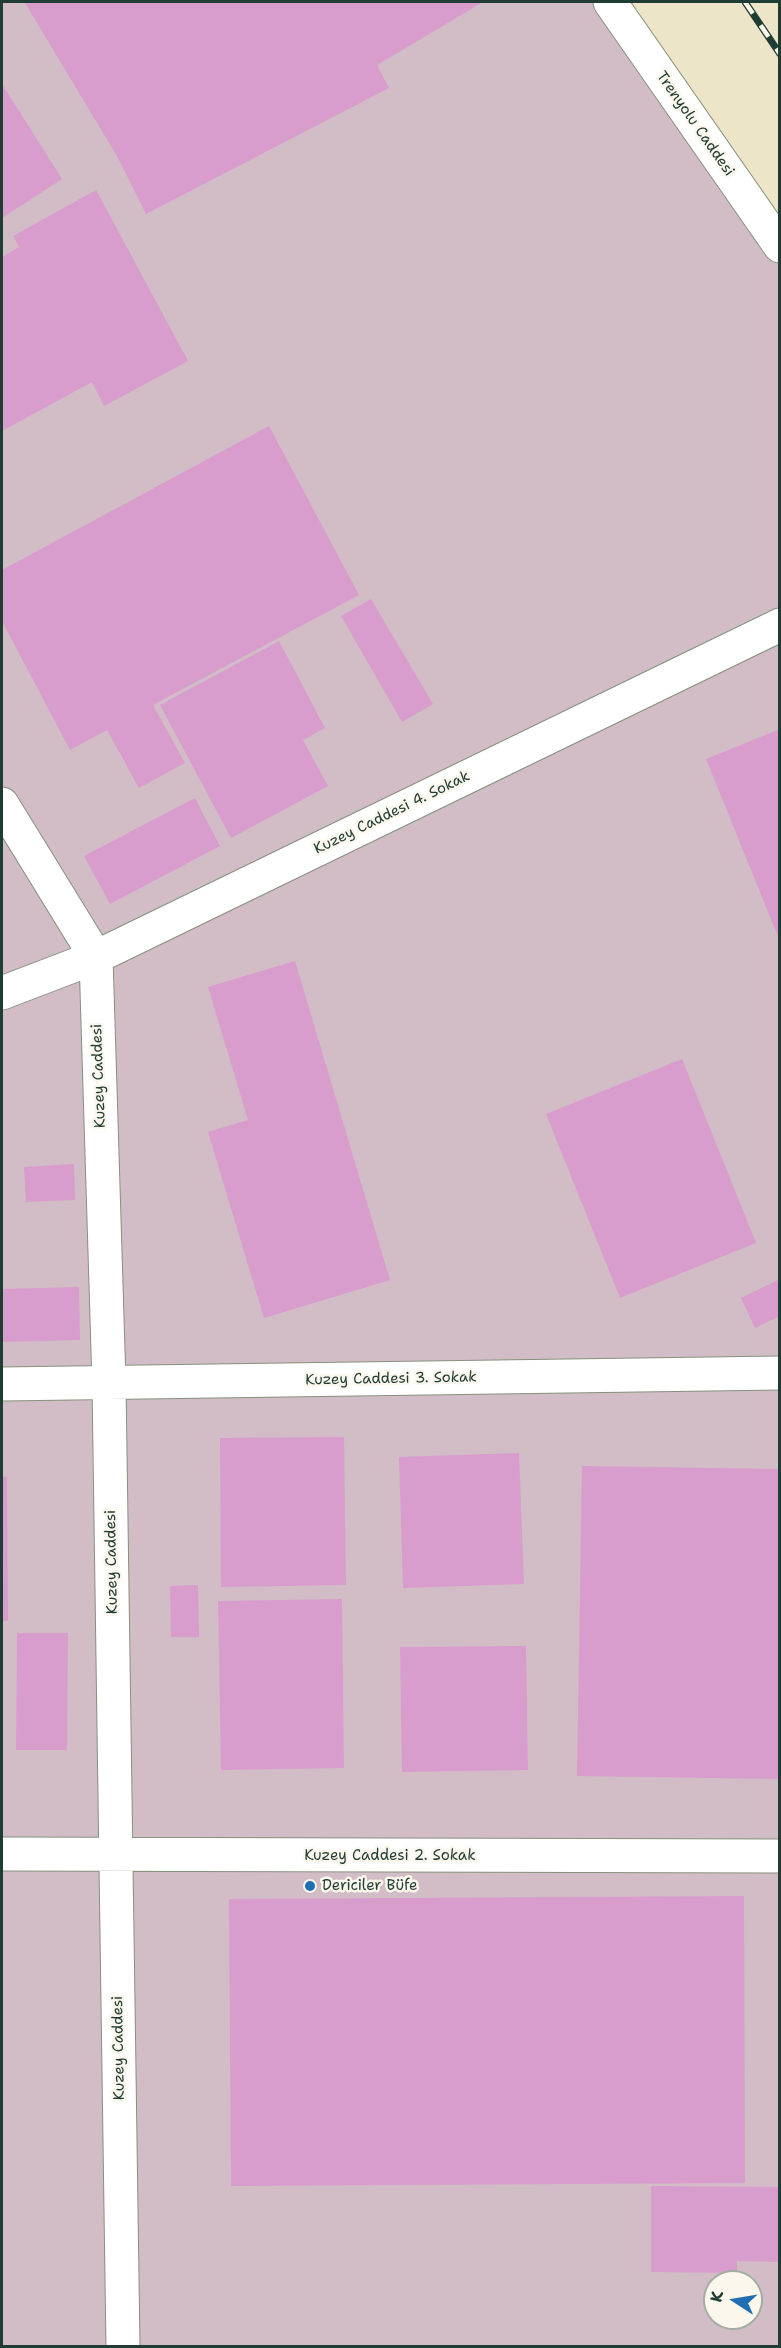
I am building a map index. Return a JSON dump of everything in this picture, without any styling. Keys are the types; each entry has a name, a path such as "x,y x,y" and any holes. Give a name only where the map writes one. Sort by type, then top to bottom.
{"street":[{"name":"Trenyolu Caddesi","path":"610,2 780,246"},
{"name":"Kuzey Caddesi 4. Sokak","path":"2,993 96,957 780,625"},
{"name":"Kuzey Caddesi","path":"2,804 96,957 109,1383 123,2346"},
{"name":"Kuzey Caddesi 3. Sokak","path":"2,1384 780,1373"},
{"name":"Kuzey Caddesi 2. Sokak","path":"2,1854 780,1856"}],"shaded area":[{"path":"2,2 629,2 779,224 779,2346 2,2346"}],"building":[{"path":"483,2 377,65 389,88 146,214 117,156 25,3"},
{"path":"2,84 62,179 2,218"},
{"path":"96,190 188,361 104,406 92,382 2,431 2,257 19,247 13,236"},
{"path":"269,426 359,595 153,705 185,763 139,788 107,730 70,750 2,621 2,570"},
{"path":"371,599 433,704 402,722 341,616"},
{"path":"279,641 325,728 303,740 328,786 231,838 160,705"},
{"path":"780,729 780,939 779,939 706,759"},
{"path":"195,798 220,846 110,904 84,856"},
{"path":"295,961 390,1280 264,1318 208,1132 248,1120 208,987"},
{"path":"682,1059 756,1243 620,1298 546,1114"},
{"path":"74,1164 75,1200 26,1202 24,1167"},
{"path":"778,1280 780,1316 755,1328 741,1298"},
{"path":"79,1287 80,1340 2,1342 2,1289"},
{"path":"344,1437 346,1585 221,1587 220,1438"},
{"path":"519,1453 524,1584 403,1588 399,1457"},
{"path":"582,1466 780,1469 780,1779 577,1776"},
{"path":"2,1477 7,1477 8,1621 2,1621"},
{"path":"198,1585 199,1637 171,1637 170,1586"},
{"path":"342,1599 344,1768 221,1770 218,1601"},
{"path":"17,1633 68,1633 67,1750 16,1750"},
{"path":"526,1646 528,1770 402,1772 400,1647"},
{"path":"744,1896 745,2183 231,2186 229,1899"},
{"path":"651,2186 780,2187 780,2262 737,2261 737,2270 703,2270 703,2273 651,2272"}],"railway":[{"path":"745,2 780,54"}],"place":[{"name":"Dericiler Büfe","path":"310,1886"}]}
